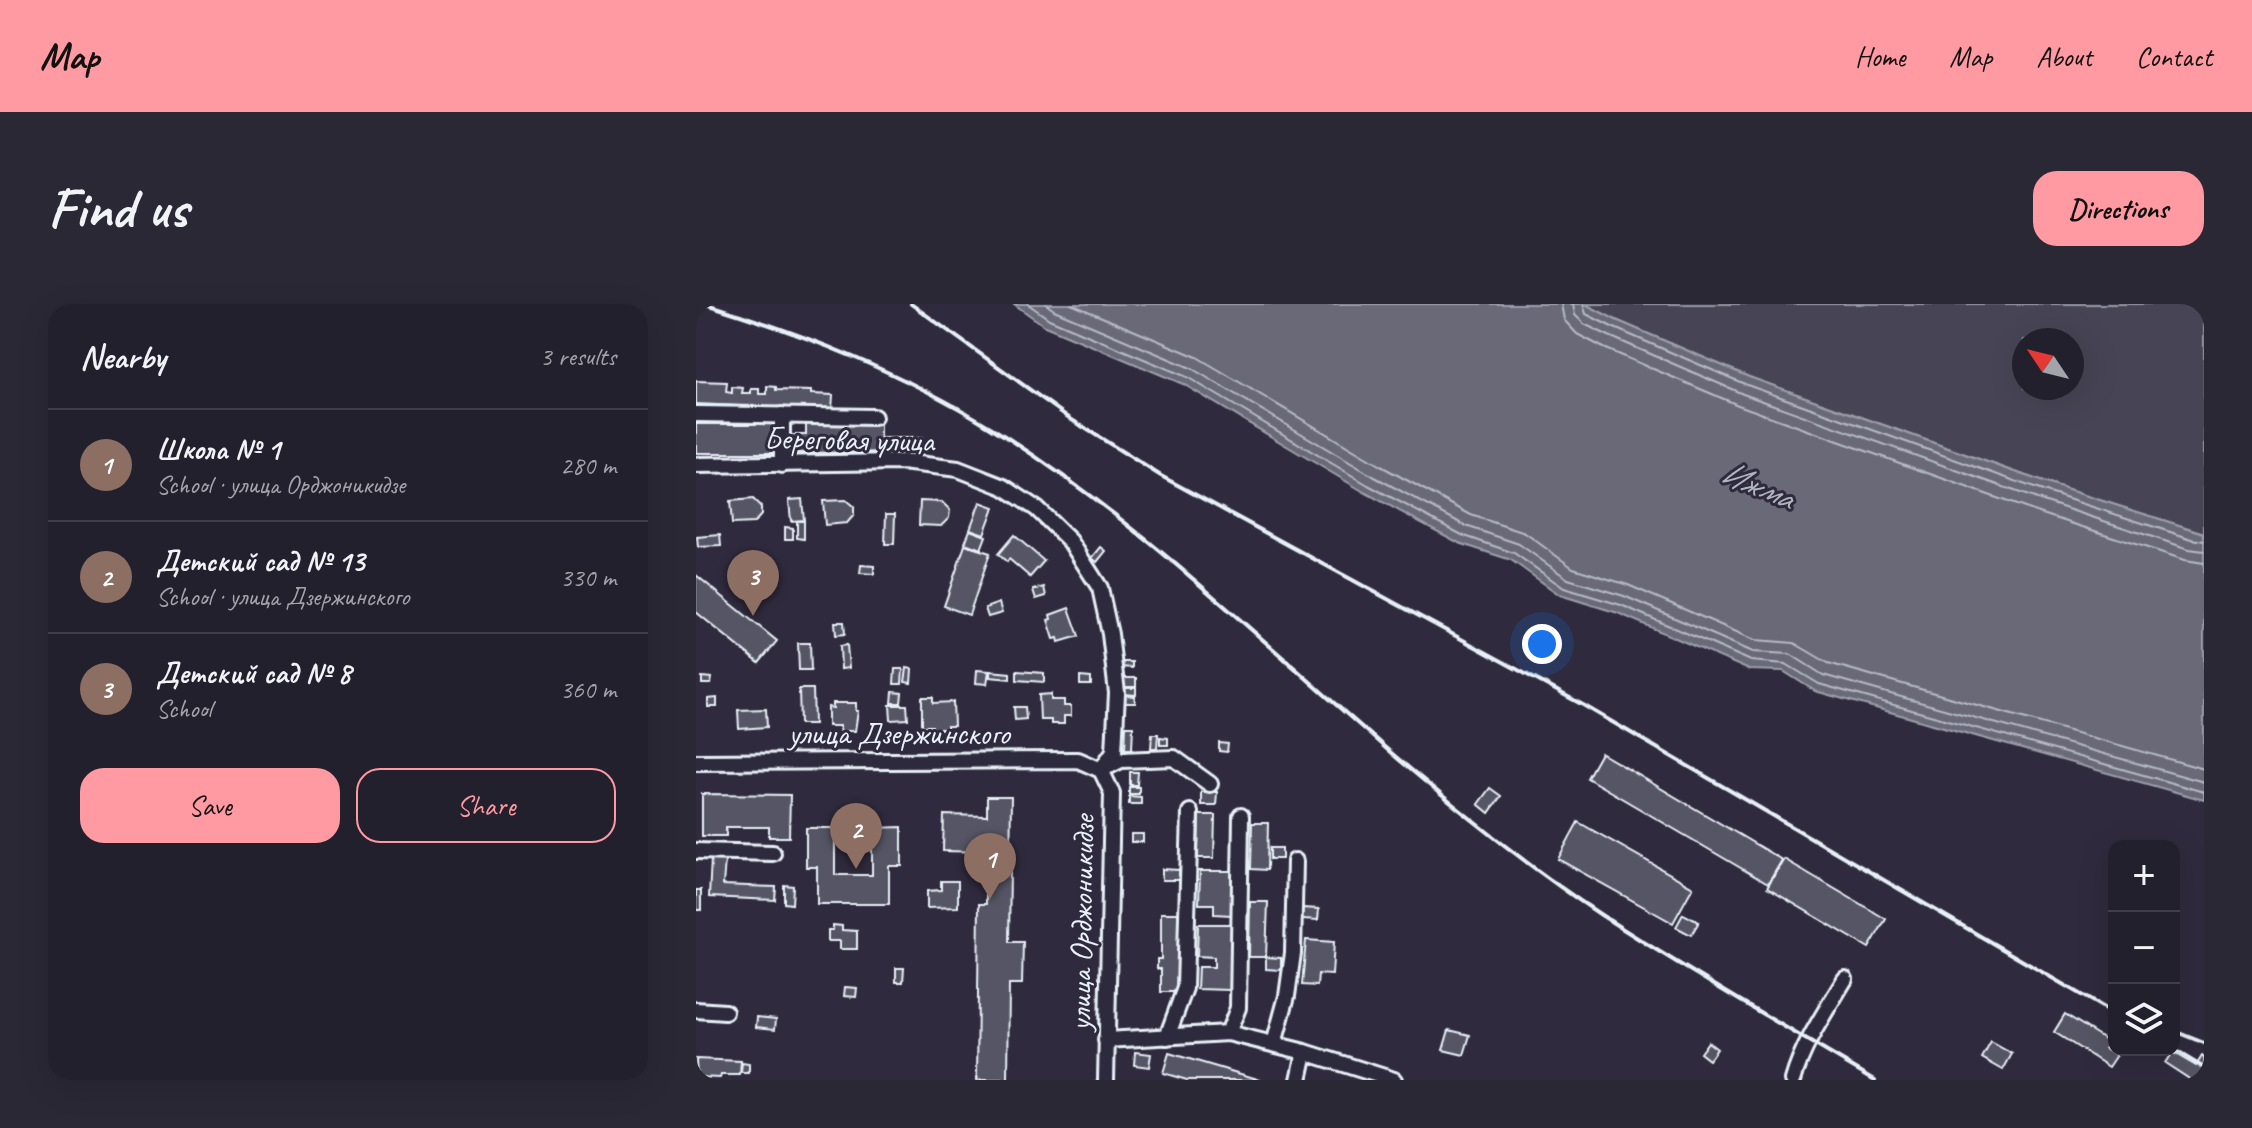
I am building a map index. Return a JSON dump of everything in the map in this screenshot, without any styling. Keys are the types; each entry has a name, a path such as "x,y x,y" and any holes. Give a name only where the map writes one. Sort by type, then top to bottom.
{"street":[{"path":"696,414 874,417"},
{"path":"782,415 782,465"},
{"name":"Береговая улица","path":"696,465 902,462 958,469 1004,487 1037,509 1070,541 1100,588 1110,634 1117,693 1114,751 1101,770"},
{"path":"1101,770 1121,760 1174,758 1210,784"},
{"name":"улица Дзержинского","path":"696,762 1078,760 1101,770"},
{"name":"улица Орджоникидзе","path":"1101,770 1112,793 1106,1080"},
{"path":"1167,1037 1185,988 1190,812"},
{"path":"1228,1033 1238,1008 1241,816"},
{"path":"696,851 773,853"},
{"path":"1274,1044 1287,996 1293,953 1295,861"},
{"path":"1794,1073 1808,1041 1845,979"},
{"path":"696,1010 725,1012"},
{"path":"1106,1040 1228,1033 1305,1052 1394,1080"},
{"path":"1299,1080 1305,1052"}],"shaded area":[{"path":"1585,304 2204,304 2204,533 2046,483 1749,377"}],"water":[{"name":"Ижма","path":"1014,304 1585,304 1749,377 2046,483 2204,533 2204,800 1815,691 1783,671 1749,670 1618,613 1560,595 1511,560 1459,543 1364,492 1183,384 1045,326"}],"building":[{"path":"696,381 727,382 726,392 732,393 732,387 743,388 742,393 759,389 759,394 767,394 767,386 776,387 776,390 833,395 832,410 696,404"},
{"path":"880,423 880,438 922,438 922,452 788,453 788,435 806,435 806,424"},
{"path":"696,424 775,424 775,453 696,453"},
{"path":"753,499 761,507 761,515 754,523 732,524 730,501"},
{"path":"802,499 804,520 791,521 789,500"},
{"path":"846,500 854,507 854,515 847,523 825,525 823,501"},
{"path":"920,501 942,502 950,510 949,518 941,526 919,525"},
{"path":"980,502 994,507 984,534 970,529"},
{"path":"886,514 895,514 894,544 885,544"},
{"path":"797,521 804,521 804,539 797,538"},
{"path":"785,527 793,528 793,539 785,539"},
{"path":"970,530 986,536 981,549 965,543"},
{"path":"720,535 721,546 698,547 697,537"},
{"path":"1014,535 1044,561 1030,577 998,554"},
{"path":"965,545 990,553 969,615 944,606"},
{"path":"1101,547 1106,551 1097,562 1092,558"},
{"path":"773,564 773,586 762,586 761,565"},
{"path":"861,565 874,566 874,574 860,573"},
{"path":"696,575 777,641 759,663 696,612"},
{"path":"1044,587 1046,596 1036,599 1033,590"},
{"path":"999,603 1002,613 988,617 985,608"},
{"path":"1069,608 1079,636 1059,642 1058,638 1054,639 1048,620 1051,619 1050,615"},
{"path":"835,622 844,622 845,634 836,635"},
{"path":"798,643 810,643 811,670 799,670"},
{"path":"847,645 849,668 841,669 840,646"},
{"path":"1121,662 1132,662 1132,668 1121,667"},
{"path":"907,668 912,669 911,683 905,682"},
{"path":"895,669 903,669 902,684 894,684"},
{"path":"977,670 989,671 987,684 976,683"},
{"path":"990,671 1010,673 1010,679 990,677"},
{"path":"1017,671 1044,673 1044,682 1017,680"},
{"path":"702,677 712,678 711,684 702,684"},
{"path":"1080,677 1091,678 1091,685 1080,685"},
{"path":"1123,678 1136,678 1136,687 1123,687"},
{"path":"1124,688 1136,688 1136,695 1124,694"},
{"path":"799,689 813,689 814,724 800,724"},
{"path":"893,692 902,693 901,703 892,703"},
{"path":"1051,694 1051,700 1064,700 1064,706 1071,706 1071,716 1064,716 1064,724 1040,720 1039,695"},
{"path":"1125,695 1135,696 1135,703 1124,703"},
{"path":"922,697 933,697 933,703 953,702 954,726 932,729 932,726 922,726"},
{"path":"717,698 717,707 708,707 708,699"},
{"path":"833,703 856,703 855,731 840,731 840,726 828,726 828,707 833,708"},
{"path":"890,705 907,705 908,719 891,720"},
{"path":"1014,707 1025,707 1026,719 1015,720"},
{"path":"766,709 767,727 739,729 738,710"},
{"path":"1126,726 1133,726 1132,749 1125,749"},
{"path":"1152,734 1158,734 1157,748 1151,748"},
{"path":"1160,737 1168,738 1168,745 1160,745"},
{"path":"1219,743 1228,744 1227,752 1219,751"},
{"path":"1601,753 1782,860 1768,884 1587,778"},
{"path":"1130,772 1138,772 1137,785 1130,785"},
{"path":"1129,787 1139,787 1139,794 1129,794"},
{"path":"1490,788 1501,796 1489,813 1478,804"},
{"path":"1201,792 1217,792 1216,805 1201,805"},
{"path":"702,794 790,795 789,837 769,837 769,827 726,827 726,836 702,836"},
{"path":"1129,796 1141,797 1141,804 1129,804"},
{"path":"987,797 1011,797 1009,942 1023,942 1022,984 1009,984 1008,1080 977,1080 979,904 986,904 986,852 943,851 944,815 987,816"},
{"path":"1199,815 1215,815 1214,858 1198,858"},
{"path":"1578,822 1693,887 1673,923 1558,859"},
{"path":"1252,823 1268,823 1267,870 1251,869"},
{"path":"902,827 902,866 889,866 889,904 817,904 817,867 806,867 806,828 835,828 835,875 872,875 872,828"},
{"path":"1131,834 1143,834 1143,842 1131,842"},
{"path":"1270,848 1282,848 1282,859 1270,859"},
{"path":"711,859 725,860 723,885 776,887 775,900 709,897"},
{"path":"1784,859 1886,919 1869,948 1767,888"},
{"path":"1162,869 1179,870 1179,880 1162,880"},
{"path":"1200,871 1232,871 1231,915 1214,914 1214,904 1199,904"},
{"path":"941,881 958,881 958,907 927,908 927,891 941,890"},
{"path":"784,885 793,886 792,904 784,903"},
{"path":"696,890 701,890 701,910 696,910"},
{"path":"1250,902 1268,902 1266,957 1249,957"},
{"path":"1302,908 1319,909 1318,920 1302,919"},
{"path":"1161,913 1178,913 1178,992 1161,992 1161,969 1157,969 1157,959 1161,959"},
{"path":"1683,914 1699,922 1691,935 1676,927"},
{"path":"1198,924 1231,924 1230,990 1197,989 1198,967 1214,967 1214,957 1197,956"},
{"path":"833,925 842,926 842,930 857,931 857,949 840,949 840,941 828,941 828,930 833,930"},
{"path":"1306,940 1334,942 1332,975 1318,974 1317,986 1302,985"},
{"path":"1266,957 1281,958 1281,970 1266,969"},
{"path":"896,968 904,968 903,982 896,982"},
{"path":"845,987 857,988 856,997 844,996"},
{"path":"2065,1014 2108,1041 2105,1048 2108,1056 2116,1056 2109,1067 2054,1032"},
{"path":"757,1017 776,1019 775,1029 756,1027"},
{"path":"1449,1030 1470,1035 1464,1055 1443,1050"},
{"path":"1708,1042 1717,1049 1709,1060 1700,1053"},
{"path":"1991,1042 2012,1054 2003,1070 1982,1058"},
{"path":"1135,1052 1151,1054 1149,1067 1134,1065"},
{"path":"1169,1053 1261,1080 1187,1080 1163,1073"},
{"path":"2169,1056 2179,1056 2196,1066 2202,1056 2204,1080 2191,1080 2165,1063"},
{"path":"696,1059 741,1061 740,1075 697,1077"},
{"path":"742,1063 749,1064 749,1073 741,1073"}],"railway":[{"path":"706,304 853,357 924,390 992,428 1118,517 1410,769 1534,868 1635,937 1875,1080"},
{"path":"911,304 1072,420 1161,476 1583,705 2108,1011"},
{"path":"2180,1033 2204,1043"},
{"path":"2180,1054 2204,1068"}],"place":[{"name":"Детский сад № 8","path":"753,616"},
{"name":"Детский сад № 13","path":"856,869"},
{"name":"Школа № 1","path":"990,899"}]}
